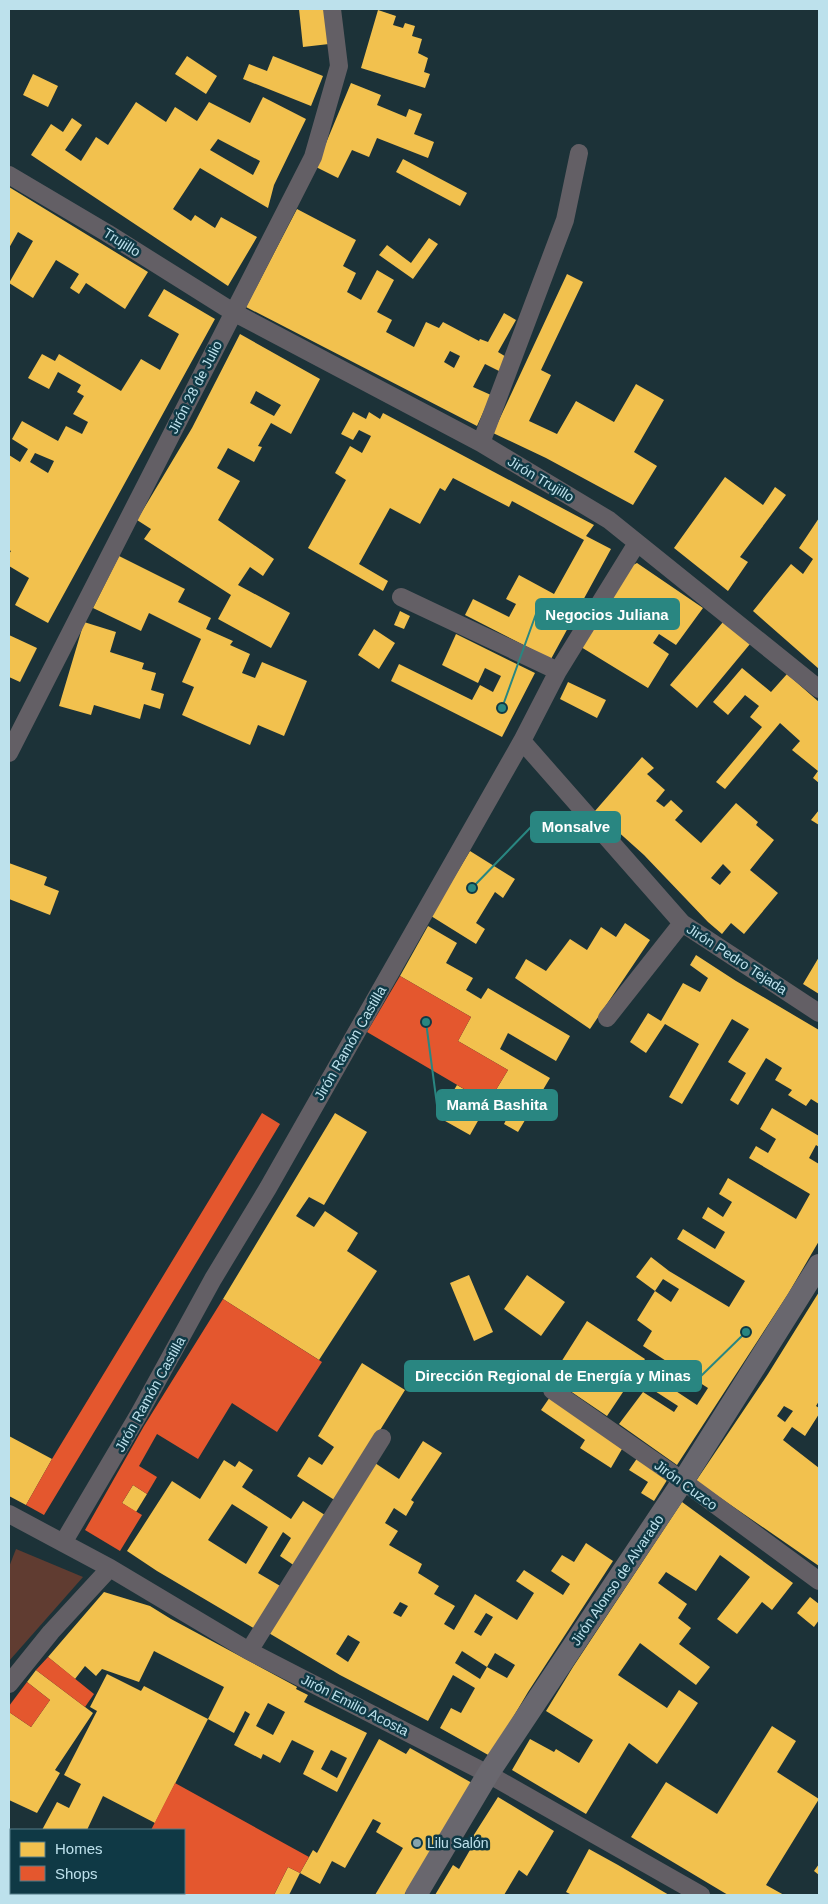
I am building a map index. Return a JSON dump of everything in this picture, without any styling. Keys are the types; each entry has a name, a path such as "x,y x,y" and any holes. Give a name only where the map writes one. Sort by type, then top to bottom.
{"main road":[{"name":"Jirón Alonso de Alvarado","path":"416,1895 488,1774 683,1481 819,1265"}],"street":[{"name":"Jirón 28 de Julio","path":"9,753 312,157 339,66 332,9"},
{"path":"481,443 565,220 579,153"},
{"name":"Trujillo","path":"9,175 107,233 233,312"},
{"name":"Jirón Trujillo","path":"233,312 481,443 609,520 819,689"},
{"name":"Jirón Ramón Castilla","path":"63,1543 140,1414 213,1279 268,1188 522,741 558,670 637,543"},
{"path":"401,597 558,670"},
{"name":"Jirón Pedro Tejada","path":"522,741 682,923 819,1013"},
{"path":"607,1018 682,923"},
{"name":"Jirón Cuzco","path":"552,1390 683,1481 819,1581"},
{"path":"249,1651 382,1438"},
{"name":"Jirón Emilio Acosta","path":"9,1514 110,1568 249,1651 488,1774 701,1895"},
{"path":"9,1684 51,1632 110,1568"}],"shaded area":[{"path":"16,1549 83,1577 9,1661 9,1567"}],"building: Homes":[{"path":"299,9 324,9 329,44 303,47"},
{"path":"378,10 396,16 393,25 403,28 405,23 415,26 412,36 422,39 418,53 428,58 424,72 430,74 425,88 361,68"},
{"path":"187,56 217,76 206,94 175,74"},
{"path":"273,56 323,76 311,106 243,79 249,64 267,71"},
{"path":"33,74 58,86 48,107 23,95"},
{"path":"351,83 381,95 377,105 406,117 409,109 422,114 414,134 434,142 428,158 377,138 369,157 352,150 338,178 316,167"},
{"path":"263,97 306,119 274,185 268,208 200,168 173,209 191,221 195,215 215,228 221,217 257,237 228,286 31,155 51,124 63,132 72,118 82,125 65,150 81,161 96,137 108,145 136,102 166,122 175,107 197,121 209,102 250,123","holes":["218,139 260,161 253,175 210,150"]},
{"path":"403,159 467,193 460,206 396,172"},
{"path":"9,187 148,272 125,309 86,283 79,294 70,288 79,274 56,260 33,298 9,283 33,241 18,232 9,248"},
{"path":"297,209 356,240 343,266 356,273 347,292 361,300 377,270 394,280 377,312 392,320 386,332 414,347 426,322 439,328 443,322 479,341 480,339 488,342 504,313 516,320 498,352 508,358 501,372 485,364 473,387 491,395 477,426 246,307","holes":["450,351 460,356 454,368 444,362"]},
{"path":"429,238 438,244 413,279 379,255 387,245 411,263"},
{"path":"567,274 583,282 541,370 551,375 529,421 557,434 576,401 614,422 636,384 664,400 634,452 657,466 633,505 546,458 493,433"},
{"path":"164,289 215,319 48,623 15,605 29,578 9,566 9,554 11,551 9,550 9,455 20,462 28,449 12,439 22,421 58,441 66,426 82,434 88,422 73,414 84,396 77,392 81,385 58,372 49,389 28,378 42,354 55,361 59,354 121,391 141,359 160,370 179,334 148,316","holes":["35,453 54,461 48,473 30,462"]},
{"path":"240,334 320,379 291,434 271,423 258,446 262,447 254,462 228,448 217,468 240,481 218,520 274,559 263,576 250,567 238,585 290,613 271,648 218,619 231,595 144,539 151,529 137,520 192,428","holes":["256,391 281,405 274,416 250,403"]},
{"path":"353,412 366,419 369,412 380,419 383,413 594,525 586,536 611,549 551,659 465,615 473,599 509,617 516,604 506,599 519,575 554,594 584,540 512,501 509,507 453,478 445,491 440,488 420,524 390,508 359,564 388,581 383,591 308,548 346,480 335,473 350,446 362,453 371,436 359,430 353,440 341,434"},
{"path":"725,477 763,505 775,487 786,495 740,557 748,562 728,591 674,548"},
{"path":"819,518 819,669 753,611 791,564 803,574 813,559 799,548"},
{"path":"119,556 185,589 178,602 211,618 206,629 233,641 230,645 250,654 242,673 255,678 262,662 307,681 284,736 258,725 250,745 182,715 194,687 182,682 201,639 149,613 141,631 93,608"},
{"path":"637,563 703,608 676,645 659,634 653,643 669,654 648,688 581,647 631,566"},
{"path":"400,611 410,616 404,629 394,625"},
{"path":"84,622 116,632 110,652 144,663 142,669 156,673 151,690 164,694 160,709 144,704 140,719 94,705 91,715 59,706"},
{"path":"723,622 750,644 697,708 670,685"},
{"path":"374,629 395,643 379,669 358,655"},
{"path":"456,634 535,673 502,737 391,681 399,664 472,700 480,685 493,692 501,676 485,668 478,683 442,665"},
{"path":"9,635 37,648 20,682 9,677"},
{"path":"742,668 771,692 787,674 819,702 819,783 813,778 818,771 792,750 800,741 780,723 725,789 716,782 762,727 750,717 759,706 745,695 728,715 713,702"},
{"path":"568,682 606,700 597,718 560,699"},
{"path":"642,757 654,768 647,774 665,790 656,801 664,807 671,800 683,811 675,820 701,843 736,803 758,822 756,825 774,840 750,870 778,893 744,934 731,923 722,934 708,922 644,855 595,811","holes":["723,864 731,872 720,885 711,878"]},
{"path":"819,810 819,825 811,820"},
{"path":"470,851 515,879 503,898 495,892 476,923 485,929 476,944 431,916"},
{"path":"9,863 47,877 44,885 59,891 50,915 9,899"},
{"path":"625,923 650,940 590,1029 515,978 526,959 546,971 570,939 587,950 601,927 616,937"},
{"path":"428,926 457,943 446,963 473,978 466,990 481,999 488,988 570,1036 556,1061 508,1033 500,1049 550,1078 518,1132 504,1124 509,1114 488,1103 508,1070 458,1041 471,1017 400,976"},
{"path":"696,955 819,1030 819,1104 811,1099 806,1106 788,1095 792,1090 775,1080 782,1068 766,1058 738,1105 730,1100 746,1073 728,1062 749,1029 732,1019 682,1104 669,1097 699,1044 665,1024 646,1053 630,1042 648,1013 661,1021 683,983 700,992 708,978 690,965"},
{"path":"819,957 819,994 803,984"},
{"path":"457,1085 488,1103 470,1135 438,1117"},
{"path":"772,1108 819,1136 819,1147 816,1145 809,1158 819,1164 819,1241 788,1294 677,1465 619,1424 643,1392 674,1412 678,1406 644,1384 650,1374 697,1405 708,1388 643,1346 652,1331 637,1320 655,1291 636,1277 651,1257 669,1271 729,1307 745,1281 677,1239 683,1229 715,1249 725,1232 702,1218 708,1207 723,1217 732,1202 719,1194 728,1178 796,1219 810,1194 749,1158 756,1146 768,1153 776,1139 760,1129","holes":["663,1279 679,1289 671,1302 655,1291"]},
{"path":"335,1113 367,1132 324,1205 309,1197 296,1216 314,1227 325,1211 358,1233 347,1251 377,1271 319,1360 223,1299"},
{"path":"469,1275 493,1332 474,1341 450,1283"},
{"path":"527,1275 565,1302 541,1336 504,1309"},
{"path":"819,1292 819,1401 816,1406 819,1408 819,1414 805,1436 792,1427 783,1440 819,1468 819,1566 696,1481 768,1374","holes":["784,1406 793,1411 785,1422 777,1416"]},
{"path":"587,1321 645,1359 607,1416 551,1378"},
{"path":"362,1363 405,1390 336,1501 297,1476 309,1457 322,1465 334,1447 318,1436"},
{"path":"550,1397 622,1449 611,1468 580,1448 585,1440 541,1410"},
{"path":"9,1436 52,1459 26,1505 9,1496"},
{"path":"423,1441 442,1453 411,1500 414,1502 406,1516 394,1508 385,1523 398,1531 389,1545 422,1564 418,1573 439,1586 434,1594 455,1606 444,1624 454,1630 475,1594 517,1620 534,1593 516,1581 524,1570 563,1595 570,1584 551,1571 562,1555 574,1562 586,1543 613,1561 528,1692 490,1756 440,1728 451,1708 461,1713 475,1688 453,1675 428,1721 340,1675 267,1632 375,1463 399,1479","holes":["400,1602 408,1606 401,1617 393,1613","486,1613 493,1617 481,1636 474,1632","348,1635 360,1642 348,1662 336,1654","462,1651 487,1667 480,1679 455,1663","495,1653 515,1665 507,1678 487,1667"]},
{"path":"638,1457 669,1477 654,1501 641,1493 648,1482 629,1470"},
{"path":"224,1460 235,1467 239,1461 253,1470 242,1487 291,1519 303,1501 328,1517 295,1566 280,1556 291,1538 283,1532 258,1573 282,1587 257,1630 157,1571 127,1551 172,1481 200,1499","holes":["232,1504 268,1527 246,1564 208,1540"]},
{"path":"133,1485 147,1494 136,1512 122,1503"},
{"path":"682,1502 793,1583 772,1610 762,1602 737,1634 717,1619 750,1577 720,1555 696,1591 666,1572 658,1583 687,1604 678,1618 691,1628 679,1644 710,1667 696,1685 640,1643 618,1675 667,1708 679,1690 698,1703 657,1764 629,1743 586,1814 512,1770 530,1739 554,1752 556,1749 579,1763 593,1740 546,1711"},
{"path":"104,1592 150,1606 297,1687 296,1689 308,1695 304,1702 367,1733 337,1792 303,1774 314,1751 292,1740 280,1763 263,1754 261,1759 234,1745 250,1714 245,1711 234,1733 208,1719 224,1687 154,1651 139,1682 102,1669 96,1676 85,1666 75,1679 48,1657","holes":["268,1703 285,1712 273,1735 256,1726","331,1750 347,1758 337,1778 321,1769"]},
{"path":"810,1597 819,1604 819,1620 814,1627 797,1613"},
{"path":"36,1670 93,1713 55,1770 60,1773 37,1813 9,1800 9,1712 31,1727 50,1700 27,1682"},
{"path":"107,1674 141,1691 144,1686 208,1719 155,1823 103,1796 87,1829 43,1829 57,1802 69,1808 81,1784 64,1775 97,1711 90,1707"},
{"path":"772,1726 796,1741 777,1772 819,1799 766,1885 784,1895 728,1895 631,1837 666,1782 717,1814"},
{"path":"379,1739 406,1754 410,1748 472,1783 404,1895 375,1895 403,1848 376,1832 381,1823 373,1819 345,1868 332,1861 320,1884 300,1873 313,1850 317,1853"},
{"path":"498,1797 554,1831 527,1876 519,1870 504,1895 435,1895 453,1865 459,1869 474,1843 470,1841"},
{"path":"10,1848 10,1894 55,1895 9,1895"},
{"path":"589,1849 669,1895 572,1895 566,1892"},
{"path":"819,1864 819,1875 814,1871"},
{"path":"288,1867 300,1873 289,1895 274,1895"}],"building: Shops":[{"path":"400,976 471,1017 458,1041 508,1070 488,1103 367,1032"},
{"path":"262,1113 280,1124 44,1515 26,1505 52,1459"},
{"path":"223,1299 322,1362 277,1432 232,1403 198,1459 157,1434 139,1466 157,1477 147,1494 133,1485 122,1503 142,1515 120,1551 85,1530 144,1426"},
{"path":"48,1657 94,1694 85,1707 36,1670"},
{"path":"27,1682 50,1700 31,1727 9,1712 9,1706"},
{"path":"175,1783 309,1857 300,1873 288,1867 274,1895 116,1895 185,1894 185,1829 152,1829"}],"place":[{"name":"Negocios Juliana","path":"502,708"},
{"name":"Monsalve","path":"472,888"},
{"name":"Mamá Bashita","path":"426,1022"},
{"name":"Dirección Regional de Energía y Minas","path":"746,1332"},
{"name":"Lilu Salón","path":"417,1843"}]}
